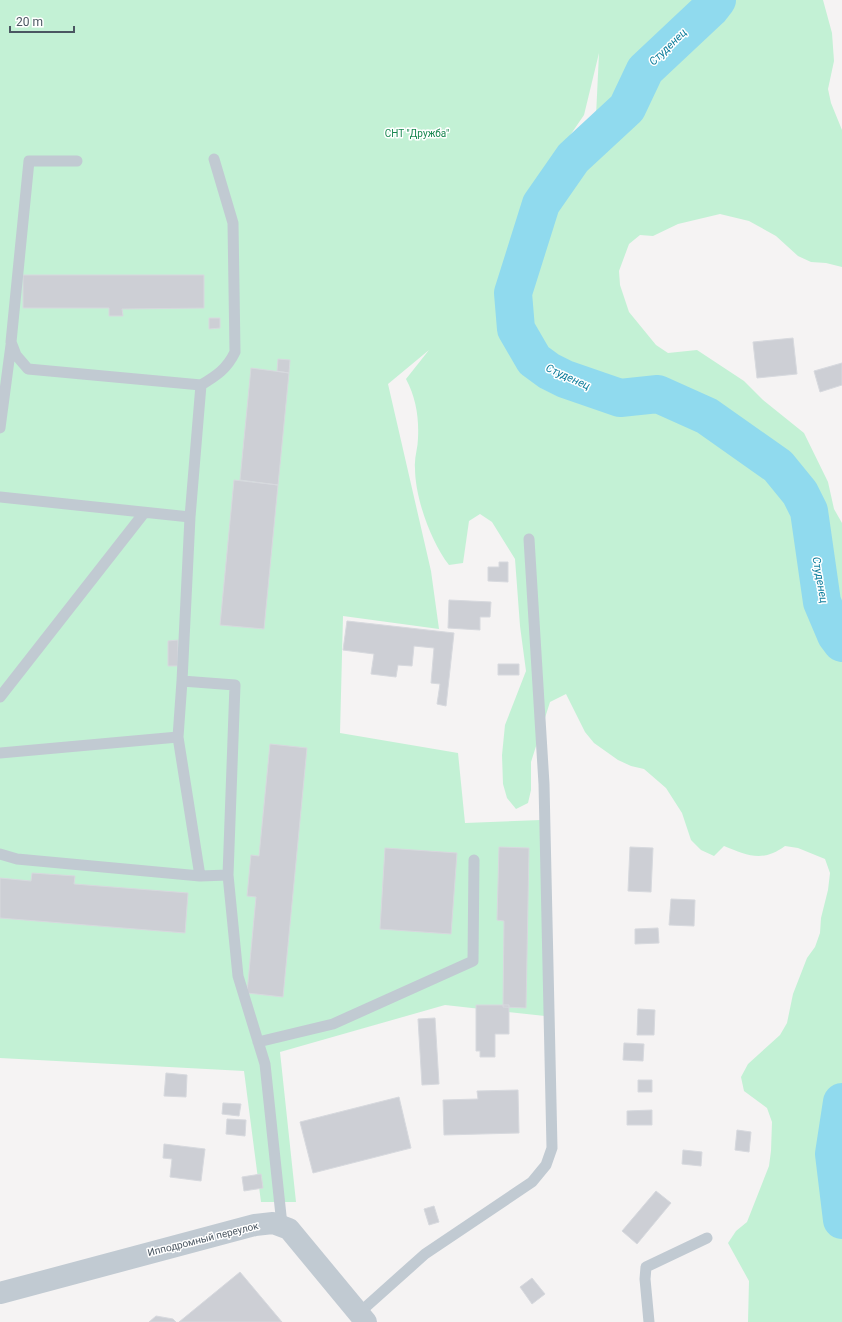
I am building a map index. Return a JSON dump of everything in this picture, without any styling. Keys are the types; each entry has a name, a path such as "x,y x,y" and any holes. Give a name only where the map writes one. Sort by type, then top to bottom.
{"street":[{"name":"Ипподромный переулок","path":"0,1293 255,1225 273,1223 282,1225"},
{"path":"282,1225 289,1229 296,1237 363,1318"}],"lane":[{"path":"11,342 16,355 28,368 201,385 220,373 230,364 235,352 233,223 214,159"},
{"path":"0,428 11,342 29,161 77,161"},
{"path":"200,876 178,737 190,517 201,385"},
{"path":"0,497 190,517"},
{"path":"0,697 144,513"},
{"path":"363,1318 425,1254 532,1182 546,1164 552,1148 544,784 529,539"},
{"path":"182,681 235,685 228,875 238,976 265,1064 282,1225"},
{"path":"0,753 178,737"},
{"path":"0,854 17,859 200,876 228,875"},
{"path":"258,1042 332,1024 473,961 474,860"},
{"path":"649,1322 645,1279 646,1267 707,1238"}],"green space":[{"name":"СНТ \"Дружба\"","path":"0,0 823,0 832,33 834,61 828,89 831,103 842,130 842,267 826,263 811,262 798,256 776,236 749,221 720,214 678,224 653,236 640,235 629,244 619,271 620,285 629,312 656,345 668,353 697,350 744,381 763,400 804,433 828,482 834,509 842,523 842,1322 748,1322 749,1281 728,1243 736,1231 747,1222 769,1166 771,1151 772,1122 767,1108 744,1091 741,1077 748,1064 780,1035 787,1023 793,994 807,958 815,947 820,933 821,918 828,890 830,873 825,859 798,848 785,846 777,851 762,856 754,856 724,846 714,856 701,850 691,840 682,813 666,788 644,769 631,766 618,760 594,743 585,732 566,694 550,702 531,762 531,790 528,803 516,809 507,798 503,784 502,755 505,725 526,671 520,626 515,559 492,522 480,514 469,521 463,563 449,565 430,532 418,493 415,464 418,423 414,400 406,379 429,350 388,384 431,571 439,629 343,616 340,733 458,753 465,823 541,820 545,1016 445,1005 280,1052 296,1202 261,1202 244,1071 0,1058","holes":["599,53 596,116 522,234 509,247 545,172 584,115"]}],"building":[{"path":"23,275 204,275 204,308 122,309 123,316 109,316 109,308 23,308"},
{"path":"209,318 220,318 220,328 209,329"},
{"path":"793,338 797,374 757,378 753,342"},
{"path":"278,359 290,360 289,373 277,371"},
{"path":"842,363 842,385 820,392 814,371"},
{"path":"251,368 289,373 278,485 240,480"},
{"path":"234,480 278,485 264,629 220,625"},
{"path":"499,562 508,562 508,582 488,581 488,567 499,567"},
{"path":"449,600 491,602 490,617 480,617 480,630 448,628"},
{"path":"347,621 454,633 446,706 437,704 440,684 431,683 434,648 414,646 412,666 398,665 396,677 371,674 374,654 343,650"},
{"path":"178,640 178,666 168,666 168,641"},
{"path":"498,664 519,664 519,675 498,675"},
{"path":"270,744 307,748 283,997 247,993 256,897 247,896 251,855 259,856"},
{"path":"499,847 529,848 526,1008 503,1007 504,921 497,920"},
{"path":"630,847 653,848 651,892 628,891"},
{"path":"385,848 457,853 451,934 380,929"},
{"path":"32,873 75,876 74,884 188,893 185,933 0,918 0,878 31,881"},
{"path":"671,899 695,900 694,926 669,925"},
{"path":"658,928 659,943 635,944 635,929"},
{"path":"476,1005 509,1005 509,1034 495,1034 495,1057 480,1057 480,1051 476,1051"},
{"path":"638,1009 655,1010 654,1035 637,1035"},
{"path":"435,1018 439,1084 422,1085 418,1019"},
{"path":"624,1043 644,1044 643,1061 623,1060"},
{"path":"166,1073 187,1075 186,1097 164,1096"},
{"path":"638,1080 652,1080 652,1092 638,1092"},
{"path":"518,1090 519,1133 444,1135 443,1100 478,1099 477,1091"},
{"path":"399,1097 411,1148 313,1173 300,1122"},
{"path":"223,1103 241,1104 239,1116 222,1114"},
{"path":"652,1110 652,1125 627,1125 627,1111"},
{"path":"227,1119 246,1120 245,1136 226,1134"},
{"path":"737,1130 751,1132 749,1152 735,1150"},
{"path":"164,1144 205,1149 201,1181 170,1177 172,1159 163,1158"},
{"path":"683,1150 702,1152 701,1166 682,1164"},
{"path":"261,1174 263,1188 244,1191 242,1177"},
{"path":"656,1191 671,1203 637,1244 622,1231"},
{"path":"434,1206 439,1222 429,1225 424,1209"},
{"path":"240,1272 282,1322 179,1322"},
{"path":"532,1278 545,1294 532,1304 520,1287"},
{"path":"156,1316 173,1319 176,1322 149,1322"}],"waterway":[{"name":"Студенец","path":"717,0 710,9 645,70 627,108 573,158 541,204 513,293 516,329 534,360 549,371 565,379 620,398 658,394 707,416 778,466 800,493 809,511 822,602 836,635 842,643"},
{"name":"Студенец","path":"842,1102 834,1154 842,1220"}]}
